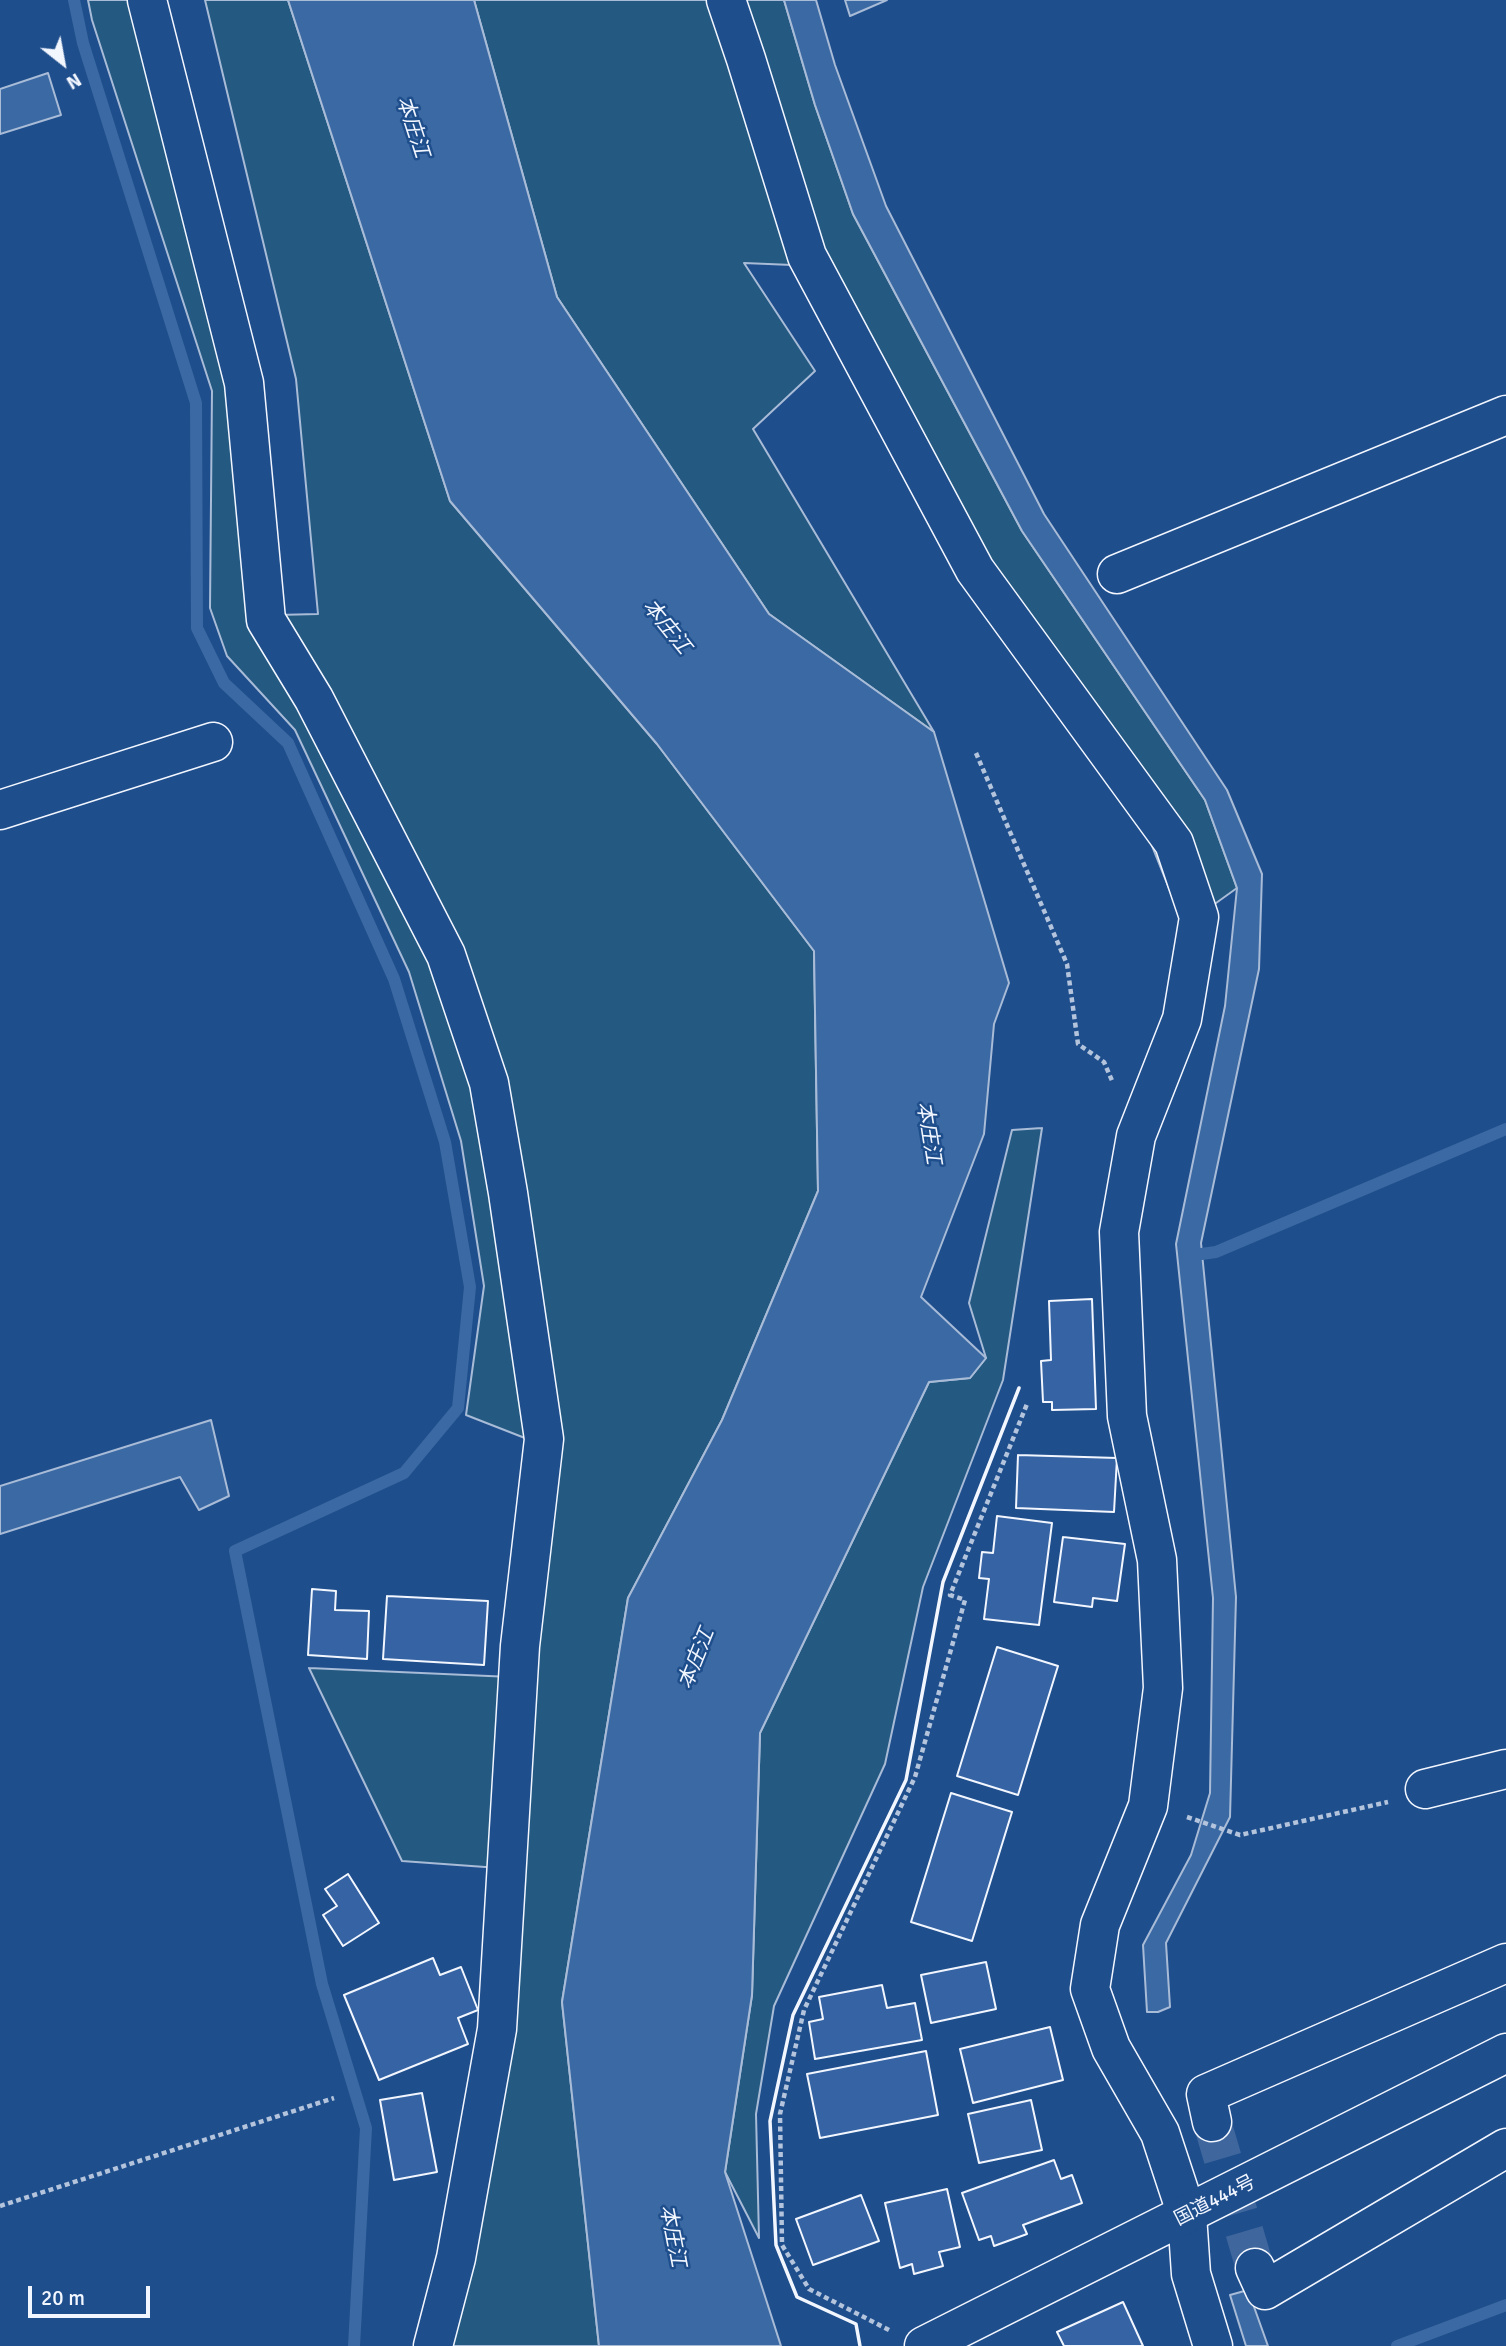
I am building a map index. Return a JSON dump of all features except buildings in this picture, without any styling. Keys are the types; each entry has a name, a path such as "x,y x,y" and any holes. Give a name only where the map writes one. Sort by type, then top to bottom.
{"main road":[{"path":"147,0 244,383 266,620 314,699 446,954 489,1083 544,1439 520,1646 497,2029 456,2258 433,2346"},
{"path":"726,0 807,256 975,570 1174,843 1199,917 1182,1019 1136,1136 1119,1231 1127,1416 1157,1560 1163,1688 1148,1806 1100,1925 1090,1989 1111,2048 1160,2133 1186,2216 1191,2274 1213,2346"},
{"path":"1117,574 1506,415"},
{"path":"0,810 212,742"},
{"path":"1425,1789 1506,1769"},
{"path":"1212,2122 1206,2094 1506,1963"},
{"name":"国道444号","path":"910,2340 1141,2238 1506,2053"},
{"path":"1255,2268 1265,2290 1506,2148"}],"path":[{"path":"976,753 1067,964 1077,1044 1104,1062 1136,1136"},
{"path":"910,2340 809,2289 782,2245 780,2114 804,2010 915,1777 965,1600 950,1595 1027,1404"},
{"path":"1188,1819 1240,1835 1394,1801 1425,1789"},
{"path":"0,2206 334,2098"}],"shaded area":[{"path":"88,0 137,0 237,395 276,615 318,614 296,379 205,0 288,0 450,501 657,744 814,951 818,1191 722,1420 628,1598 562,2002 599,2346 446,2346 553,1449 466,1415 484,1286 461,1141 409,972 295,730 227,656 210,608 212,391 92,20"},
{"path":"474,0 784,0 815,105 853,214 1022,531 1205,800 1237,888 1184,926 1148,836 792,265 744,263 815,371 753,429 934,732 769,614 557,297"},
{"path":"1042,1128 1003,1380 923,1587 885,1764 774,2006 756,2114 759,2238 725,2172 752,1995 760,1733 929,1382 970,1378 986,1358 969,1303 1012,1130"},
{"path":"309,1668 511,1677 499,1868 402,1861"}],"water":[{"name":"本庄江","path":"288,0 474,0 557,297 769,614 934,732 1009,983 994,1024 984,1134 921,1297 986,1358 970,1378 929,1382 760,1733 752,1995 725,2172 781,2346 599,2346 562,2002 628,1598 722,1420 818,1191 814,951 657,744 450,501"},
{"path":"784,0 816,0 835,65 886,206 1044,514 1227,790 1262,874 1259,969 1201,1243 1236,1597 1230,1817 1166,1943 1170,2007 1158,2012 1147,2012 1143,1945 1191,1855 1210,1793 1213,1598 1176,1244 1225,1006 1237,888 1205,800 1022,531 853,214 815,105"},
{"path":"845,0 887,0 850,16"},
{"path":"48,73 61,115 0,134 0,89"},
{"path":"211,1420 229,1496 199,1510 180,1477 0,1534 0,1486"},
{"path":"1248,2290 1268,2346 1246,2346 1230,2295"}],"waterway":[{"path":"74,0 83,43 196,403 197,628 224,683 288,743 394,979 445,1142 470,1287 458,1408 404,1473 235,1551 322,1984 366,2128 354,2346"},
{"path":"1187,1256 1216,1252 1506,1129"},
{"path":"1397,2346 1506,2305"}],"tunnel":[{"path":"1212,2122 1255,2268"}],"wall":[{"path":"860,2346 856,2324 797,2297 776,2245 770,2121 793,2015 906,1780 943,1582 1019,1388"}]}
